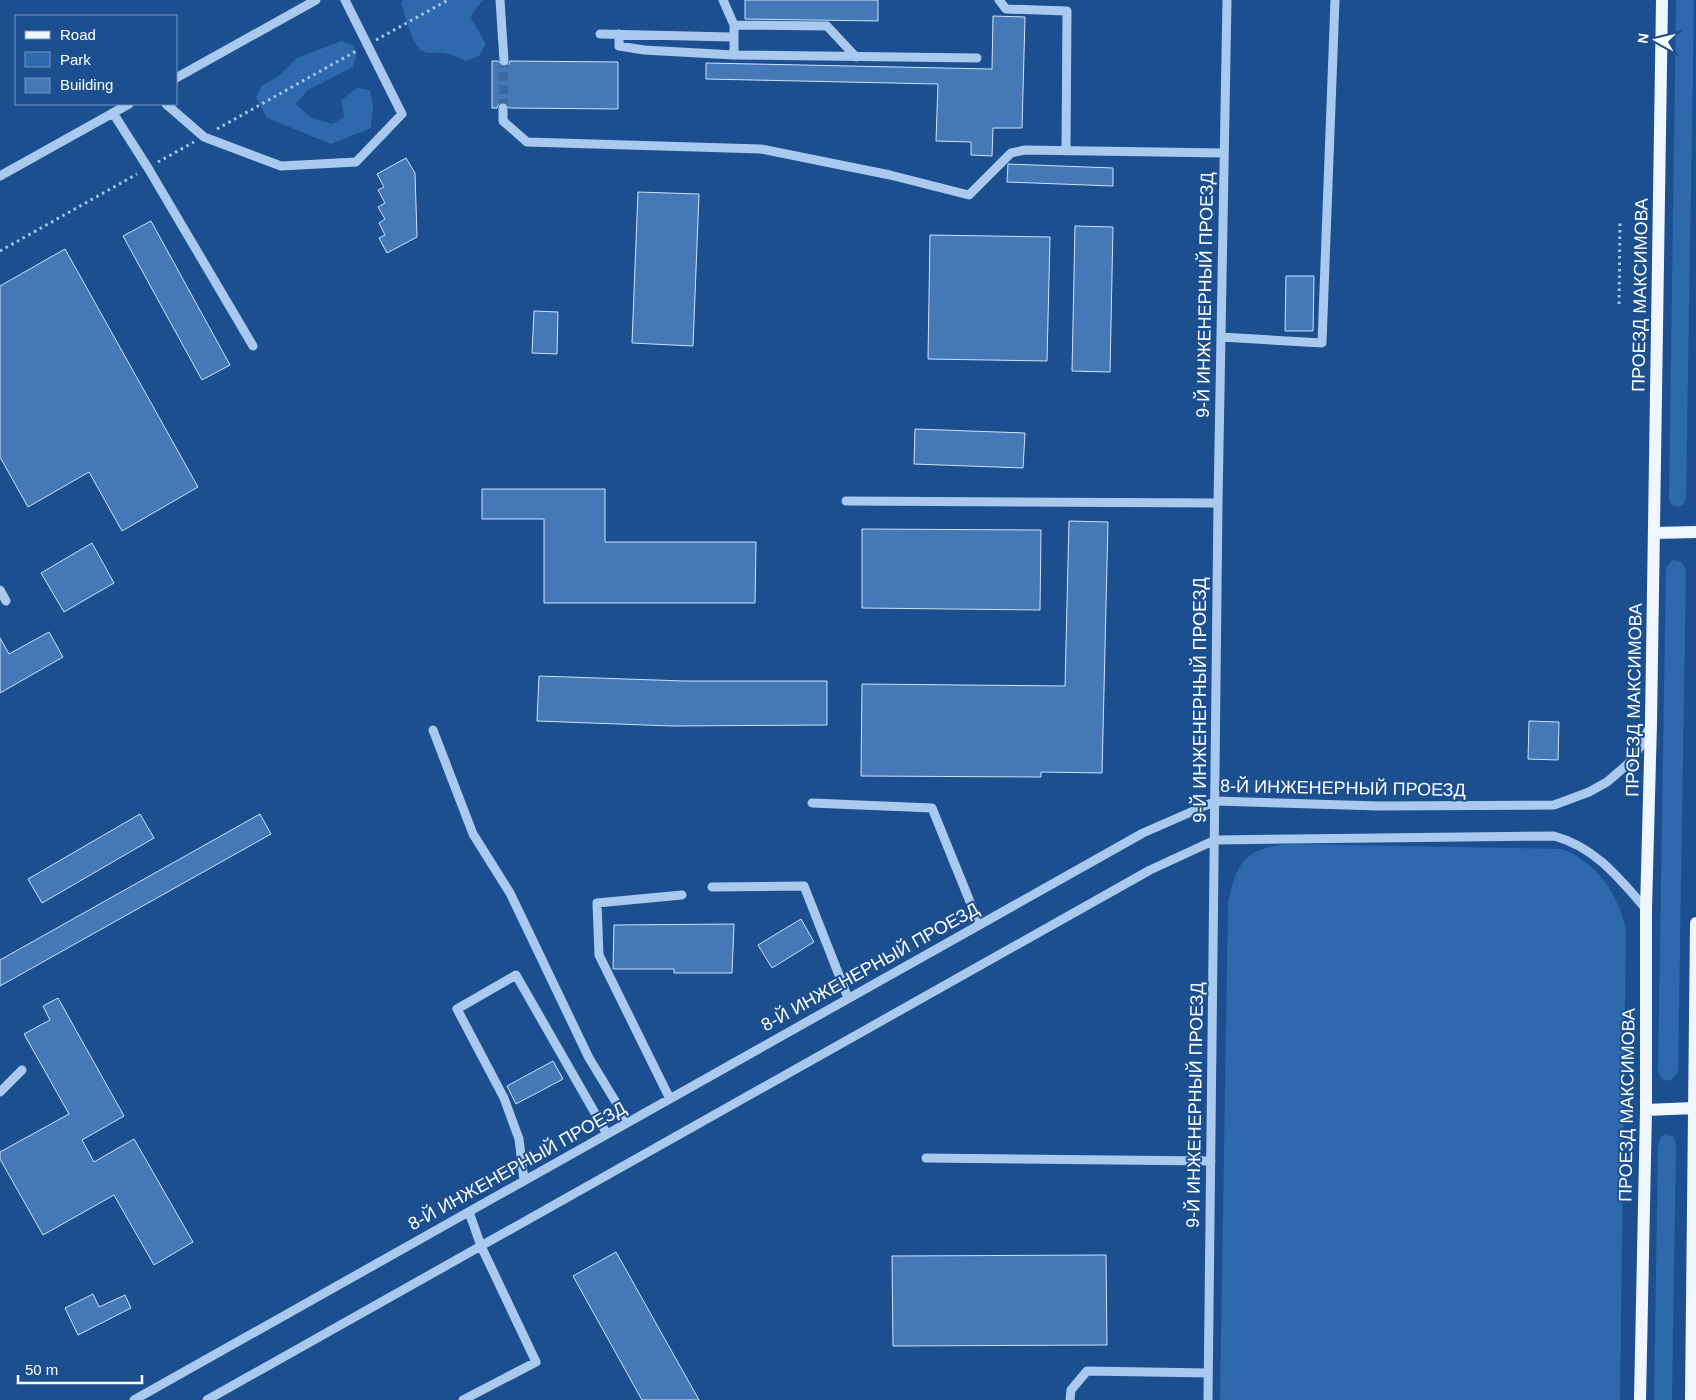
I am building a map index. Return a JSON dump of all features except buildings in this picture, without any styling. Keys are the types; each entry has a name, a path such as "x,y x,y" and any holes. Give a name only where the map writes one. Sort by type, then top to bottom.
{"main road":[{"name":"ПРОЕЗД МАКСИМОВА","path":"1640,1400 1646,1110 1646,909 1651,723 1662,0"},
{"path":"1654,533 1696,532"},
{"path":"1691,1400 1694,1316 1696,923"},
{"path":"1646,1110 1694,1108"}],"street":[{"path":"178,77 316,0"},
{"path":"167,105 204,137 281,166 356,162 402,114 345,0"},
{"path":"500,0 504,61"},
{"path":"722,0 734,25 732,37 734,55"},
{"path":"999,0 1006,9 1067,11 1066,152"},
{"name":"9-Й ИНЖЕНЕРНЫЙ ПРОЕЗД","path":"1208,1400 1218,503 1227,0"},
{"path":"1221,337 1322,343 1335,0"},
{"path":"734,25 827,26 856,56"},
{"path":"600,34 732,37"},
{"path":"620,34 619,46 644,50 734,55 976,58"},
{"path":"0,176 127,105"},
{"path":"503,108 503,121 527,142 761,149 890,175 969,195 1011,153 1025,150 1223,153"},
{"path":"113,113 148,168 253,346"},
{"path":"846,501 1218,503"},
{"path":"0,590 6,601"},
{"name":"8-Й ИНЖЕНЕРНЫЙ ПРОЕЗД","path":"134,1400 1143,832 1216,801 1379,806 1554,805 1589,792 1607,782 1629,764 1640,747 1651,723"},
{"path":"433,730 473,834 510,893 588,1058 628,1122"},
{"path":"812,803 932,808 980,924"},
{"path":"207,1400 1150,870 1215,840 1554,836 1572,841 1595,855 1616,874 1646,909"},
{"path":"712,887 804,886 848,998"},
{"path":"670,1098 599,955 597,903 682,895"},
{"path":"524,1180 519,1139 504,1098 457,1009 516,975 607,1134"},
{"path":"0,1092 22,1070"},
{"path":"926,1158 1211,1161"},
{"path":"463,1400 536,1362 481,1246 469,1212"},
{"path":"1070,1400 1071,1390 1087,1371 1208,1374"}],"path":[{"path":"0,251 448,0"},
{"path":"1619,304 1620,223"}],"green space":[{"path":"403,0 483,0 471,18 486,44 479,56 466,61 447,54 424,52 416,44 410,31 401,3"},
{"path":"1676,0 1694,0 1686,499 1683,505 1678,507 1671,505 1669,499"},
{"path":"341,41 352,45 357,53 353,67 308,90 296,104 310,117 332,124 344,117 341,100 357,88 370,90 373,108 371,128 331,144 267,118 256,98 261,86 279,76 297,58"},
{"path":"1672,560 1681,561 1686,569 1678,1072 1670,1081 1662,1079 1658,1072 1666,568"},
{"path":"1289,844 1562,849 1585,862 1604,880 1611,891 1626,929 1620,1400 1220,1400 1228,904 1235,877 1245,860 1262,849"},
{"path":"1666,1134 1674,1137 1676,1145 1672,1400 1654,1400 1658,1145 1661,1137"}],"tunnel":[{"path":"503,108 504,61"}]}
